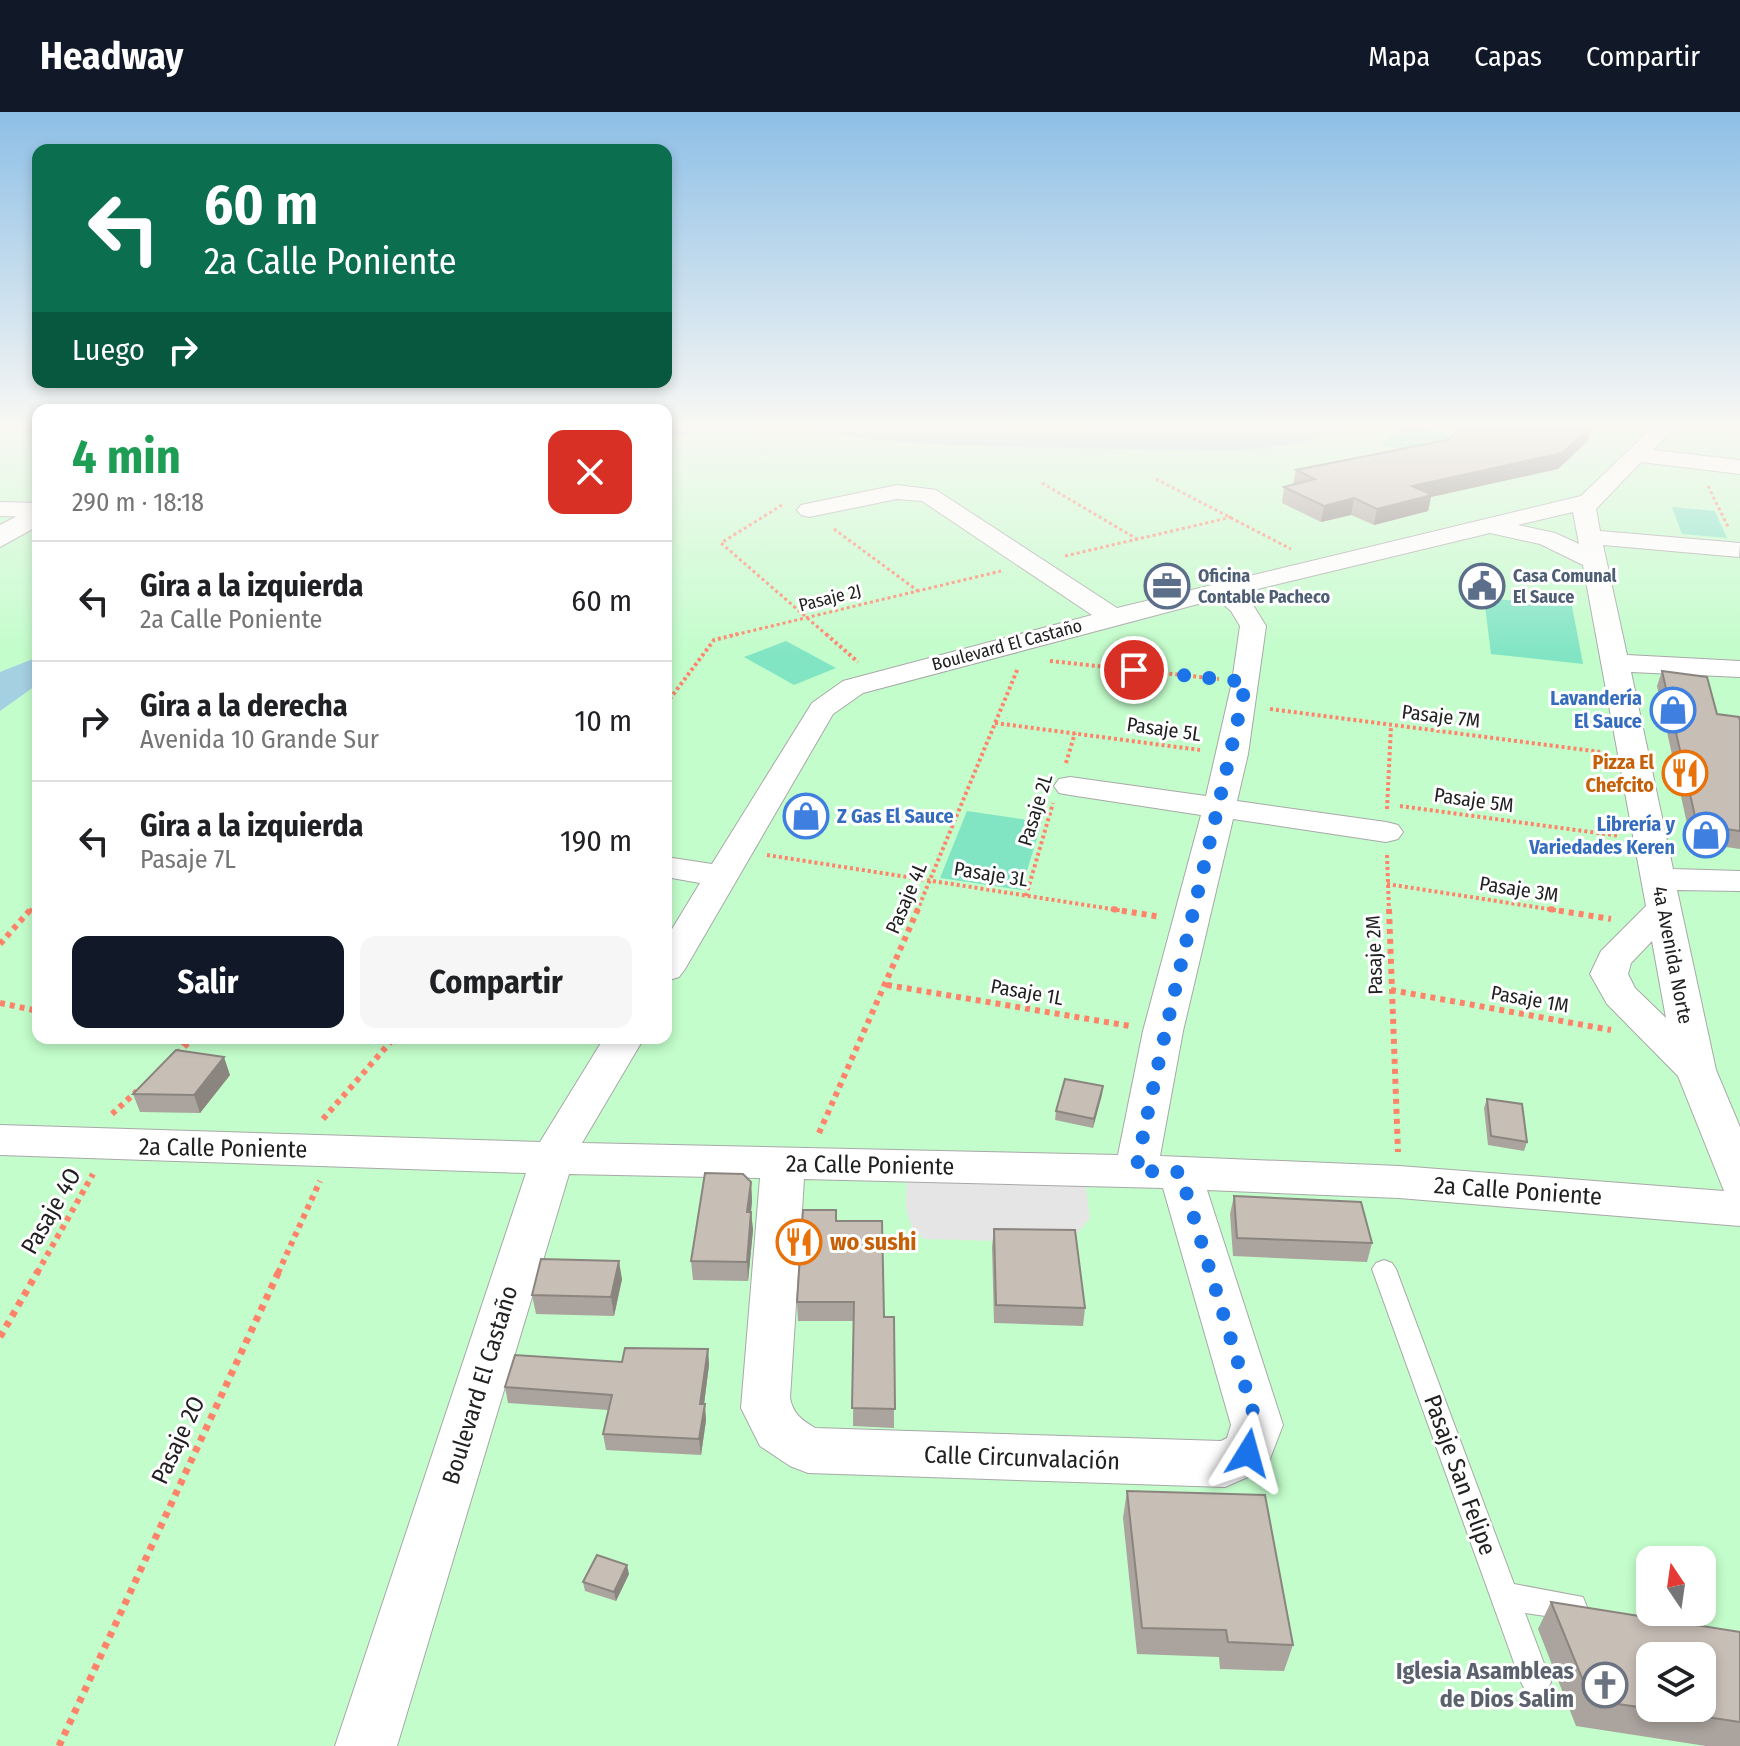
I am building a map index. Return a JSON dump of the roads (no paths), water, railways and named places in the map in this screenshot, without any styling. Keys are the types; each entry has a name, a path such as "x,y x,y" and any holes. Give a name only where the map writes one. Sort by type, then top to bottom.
{"street":[{"path":"809,510 852,502"},
{"path":"939,502 1113,617"},
{"name":"Boulevard El Castaño","path":"672,959 822,709 853,687 877,678 1024,650 1113,617 1585,502"},
{"name":"4a Avenida Norte","path":"1586,502 1584,509 1651,840 1657,904 1696,1070 1740,1180"},
{"path":"0,509 32,512"},
{"path":"0,538 32,516"},
{"path":"1482,527 1594,550 1739,550"},
{"path":"1158,1171 1163,1031 1233,754 1253,626 1241,606 1222,591"},
{"path":"1617,663 1740,669"},
{"path":"1063,785 1219,808 1387,818"},
{"path":"672,867 731,863"},
{"path":"1696,1070 1620,995 1609,974 1614,959 1657,904 1740,881"},
{"name":"Boulevard El Castaño","path":"366,1746 552,1158 620,1044"},
{"name":"2a Calle Poniente","path":"0,1140 552,1158 1158,1171 1399,1182 1740,1209"},
{"name":"Calle Circunvalación","path":"794,1164 765,1398 767,1415 777,1433 808,1450 1225,1464 1248,1453 1257,1425 1158,1171"}],"lane":[{"name":"Pasaje San Felipe","path":"1384,1269 1536,1682"},
{"path":"1505,1596 1599,1612"}],"water":[{"path":"32,659 32,688 0,711 0,672"}],"place":[{"name":"Oficina Contable Pacheco","path":"1167,586"},
{"name":"Casa Comunal El Sauce","path":"1482,586"},
{"name":"Lavandería El Sauce","path":"1673,710"},
{"name":"Pizza El Chefcito","path":"1685,773"},
{"name":"Z Gas El Sauce","path":"806,816"},
{"name":"Librería y Variedades Keren","path":"1706,835"},
{"name":"wo sushi","path":"799,1242"},
{"name":"Iglesia Asambleas de Dios Salim","path":"1605,1685"}]}
